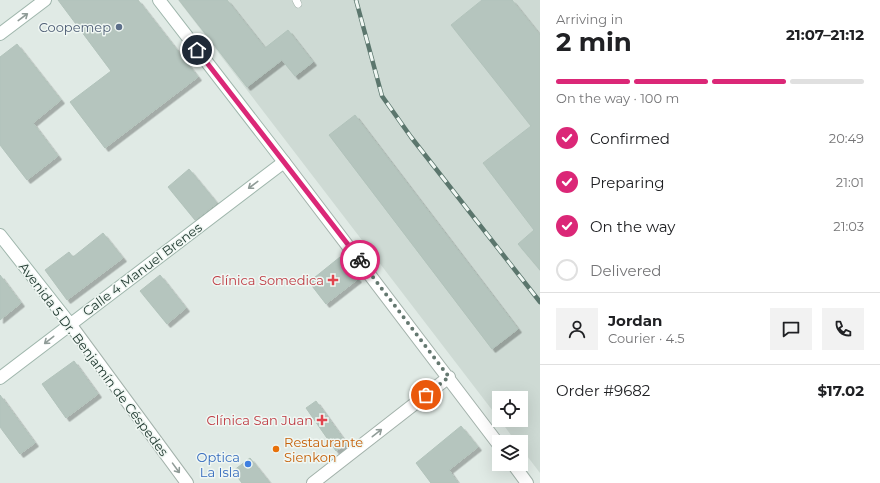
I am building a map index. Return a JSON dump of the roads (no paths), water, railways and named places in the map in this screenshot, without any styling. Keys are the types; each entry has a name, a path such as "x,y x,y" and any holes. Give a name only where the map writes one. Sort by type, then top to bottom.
{"street":[{"path":"0,34 45,0"},
{"path":"159,0 449,377 492,435"},
{"name":"Calle 4 Manuel Brenes","path":"0,378 284,162"},
{"name":"Avenida 5 Dr. Benjamín de Céspedes","path":"0,235 70,324 187,483"},
{"path":"313,483 449,377"},
{"path":"518,471 527,483"}],"railway":[{"path":"356,0 382,96 411,137 540,302"}],"place":[{"name":"Coopemep","path":"119,27"},
{"name":"Clínica Somedica","path":"333,280"},
{"name":"Clínica San Juan","path":"322,420"},
{"name":"Restaurante Sienkon","path":"276,449"},
{"name":"Optica La Isla","path":"248,464"}]}
